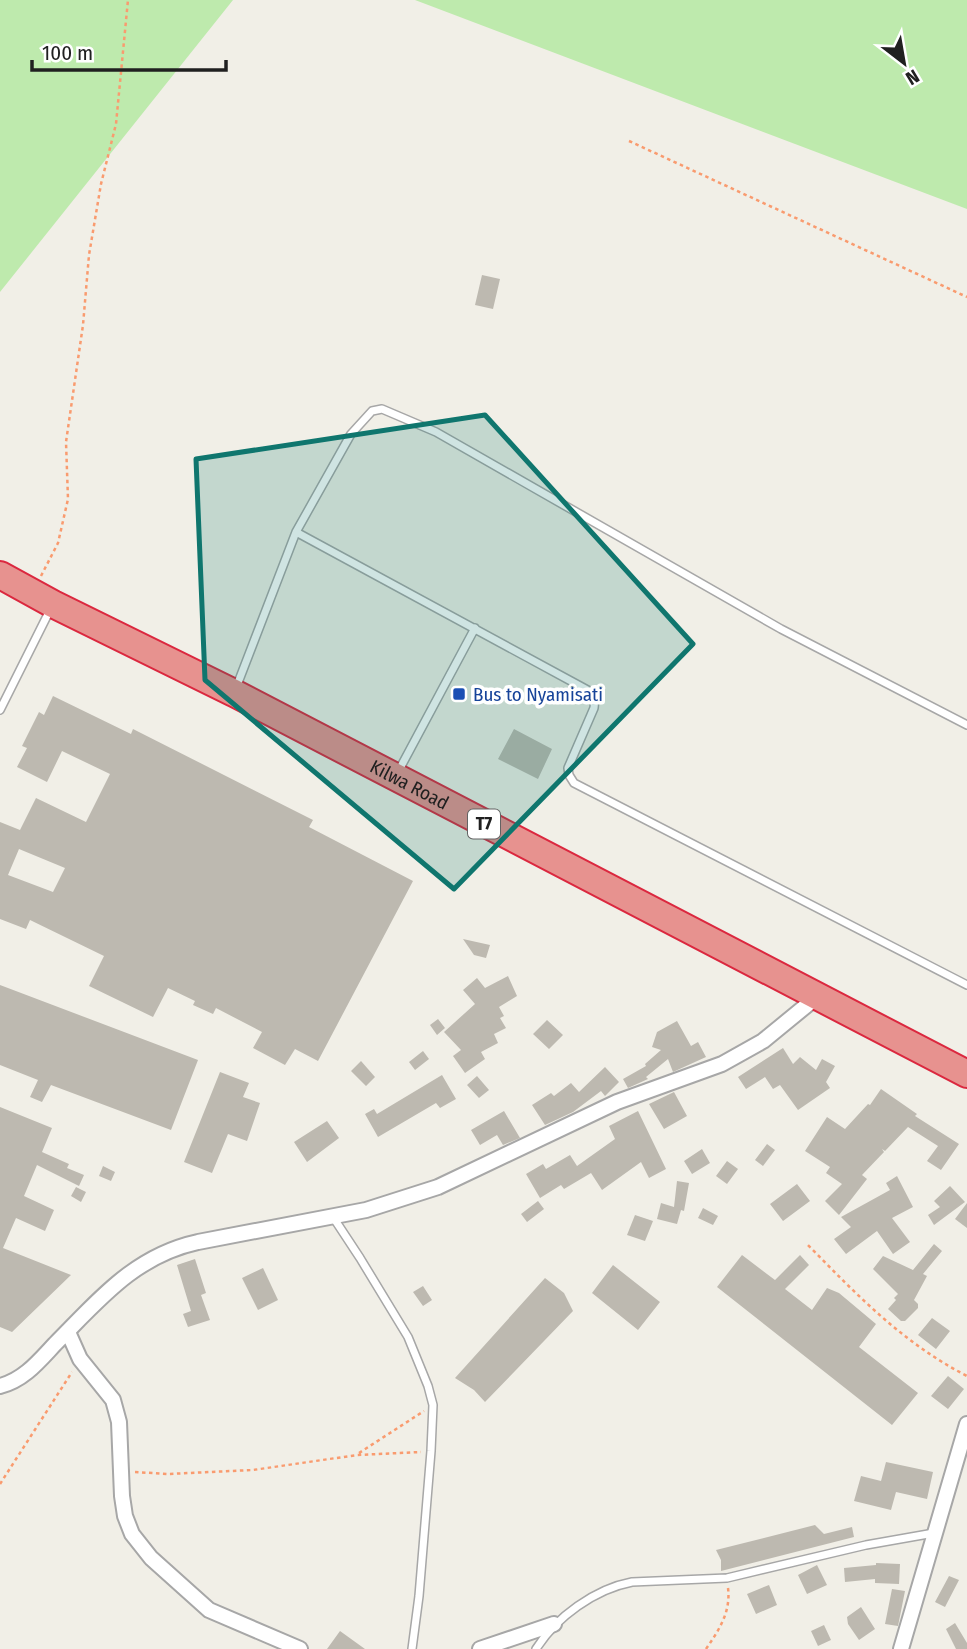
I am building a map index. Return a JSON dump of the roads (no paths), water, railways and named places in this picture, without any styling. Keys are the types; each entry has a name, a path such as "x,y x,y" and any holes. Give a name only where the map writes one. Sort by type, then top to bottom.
{"highway":[{"name":"Kilwa Road","path":"0,575 234,693 967,1074"}],"street":[{"path":"0,1386 22,1378 113,1286 156,1255 198,1242 394,1202 438,1187 617,1102 722,1064 763,1041 818,996"},
{"path":"68,1332 80,1359 113,1400 119,1422 125,1516 132,1534 151,1558 209,1610 300,1649"},
{"path":"901,1649 967,1424"},
{"path":"480,1649 554,1624"}],"lane":[{"path":"234,693 296,532 351,434 372,411 382,409 436,432 780,629 967,725"},
{"path":"296,532 593,693 594,708 568,768 574,783 967,985"},
{"path":"0,710 43,598"},
{"path":"396,778 475,628"},
{"path":"332,1216 408,1338 421,1364 433,1405 432,1451 412,1649"},
{"path":"536,1649 554,1624 616,1585 727,1578 866,1545 935,1533"}],"place":[{"name":"Bus to Nyamisati","path":"459,694"}]}
